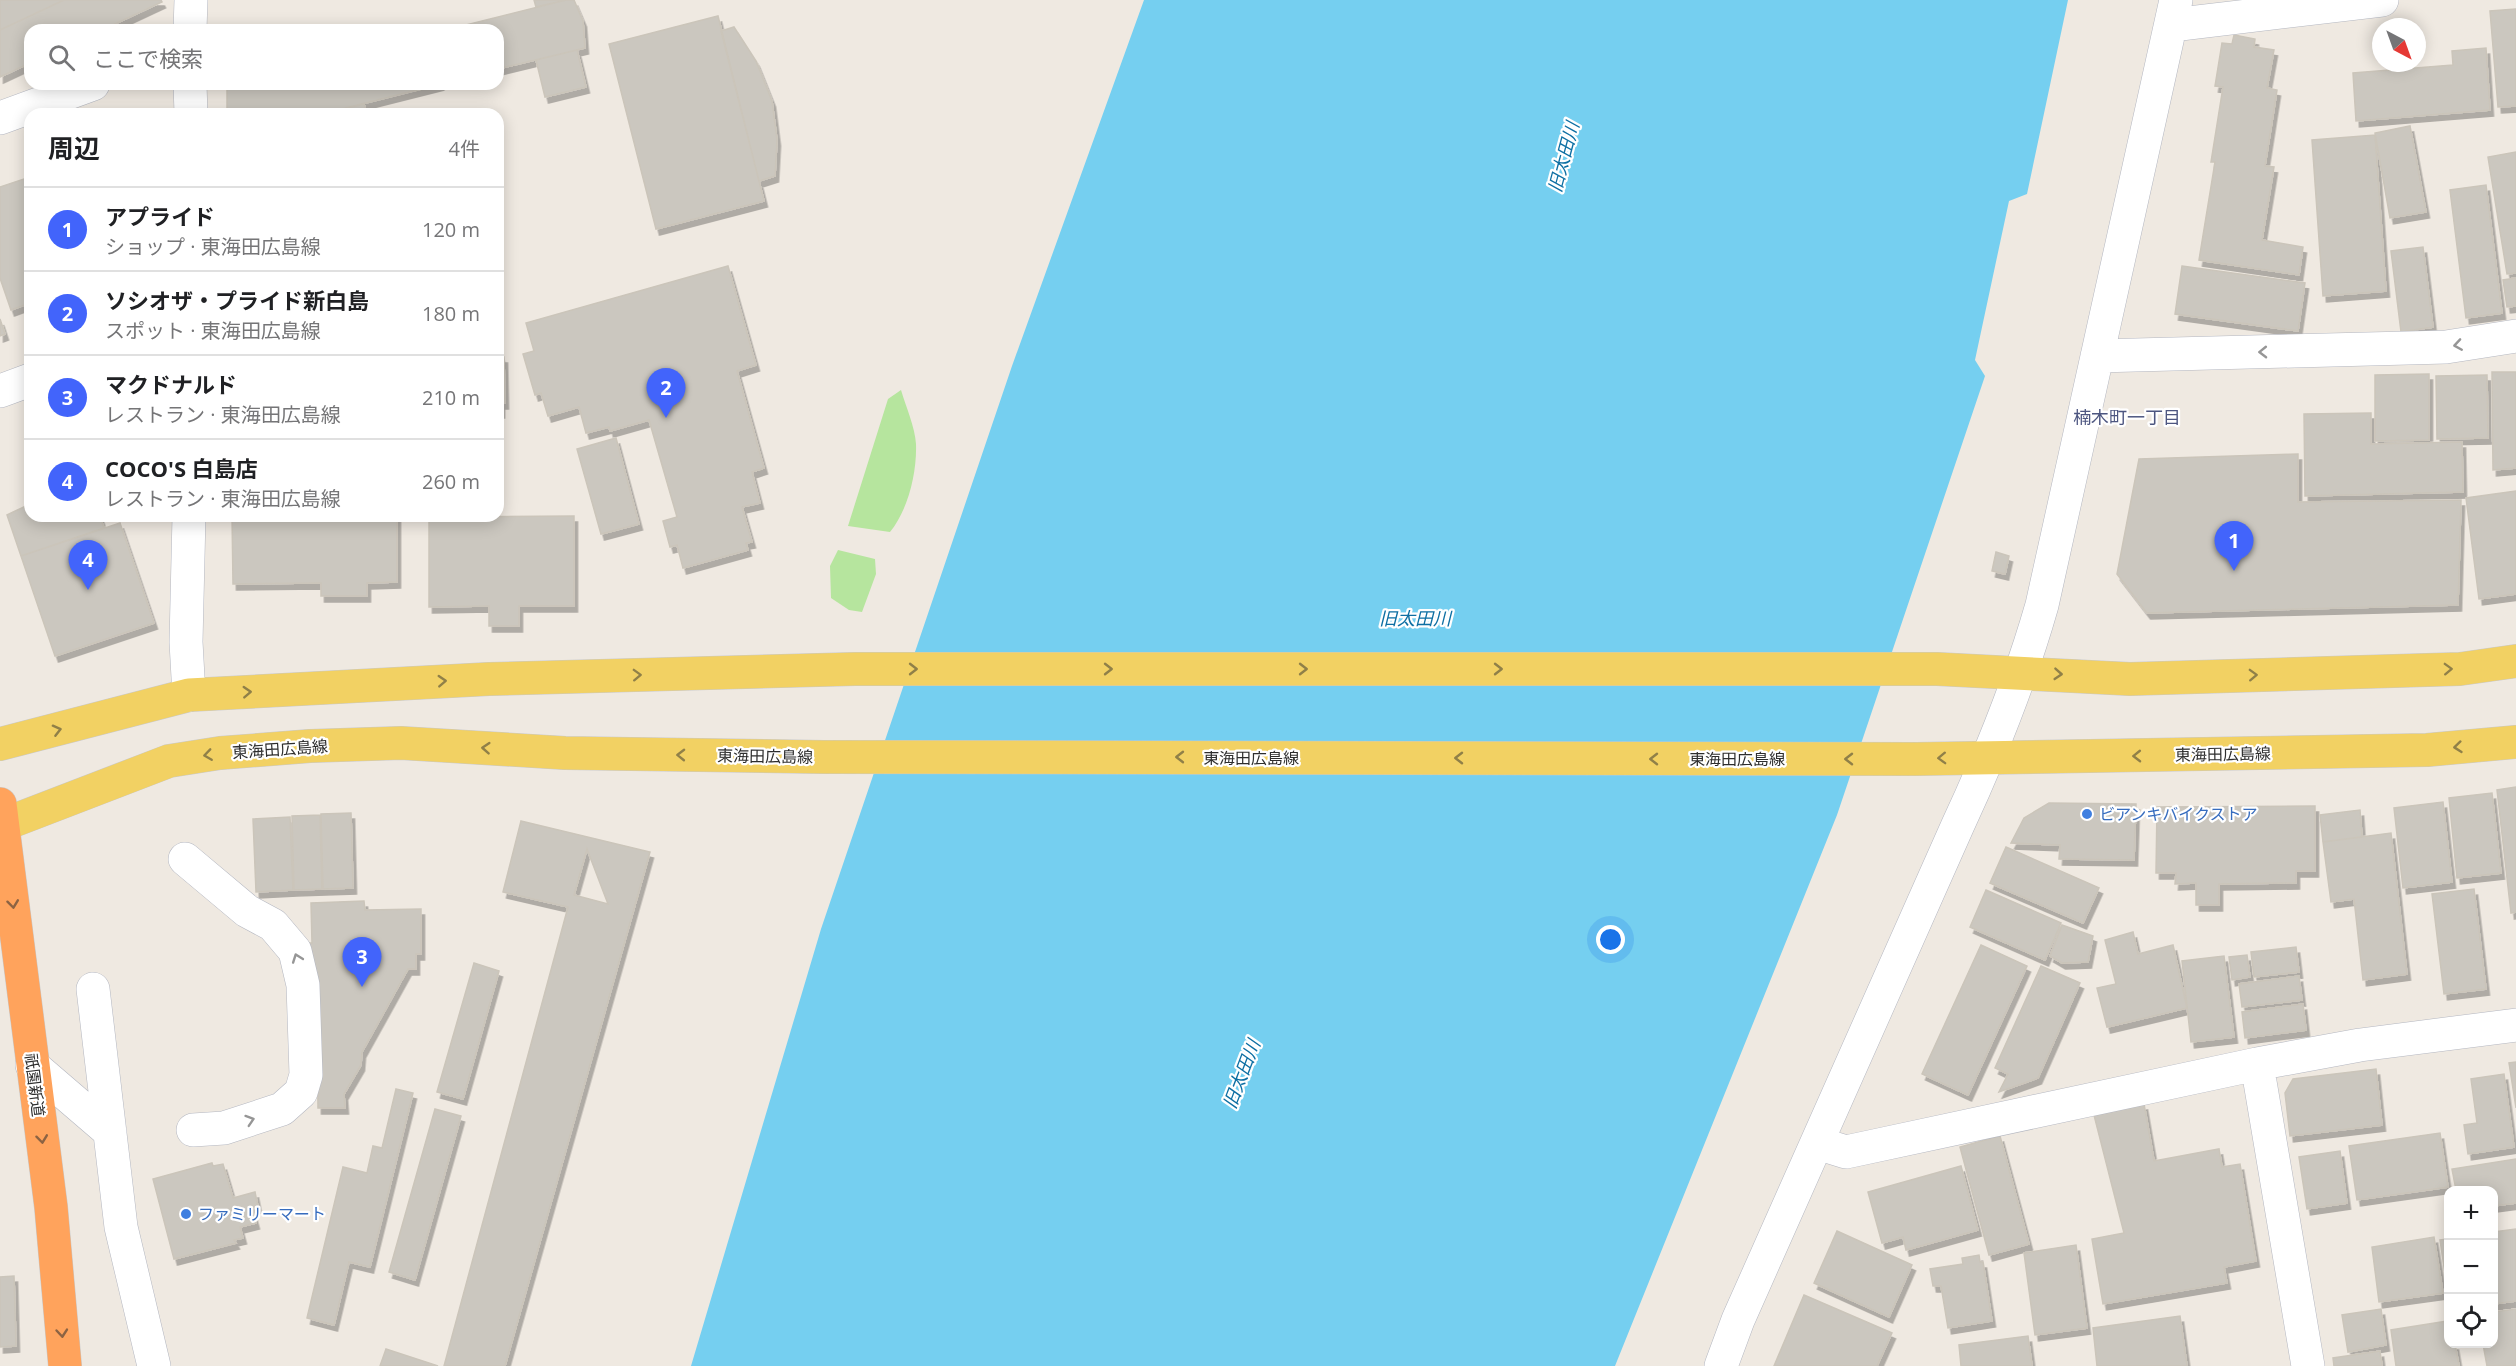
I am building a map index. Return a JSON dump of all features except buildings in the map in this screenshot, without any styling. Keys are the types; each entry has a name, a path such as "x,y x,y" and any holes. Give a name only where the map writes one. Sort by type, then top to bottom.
{"highway":[{"name":"祇園新道","path":"1,819 51,1207 65,1366"}],"main road":[{"path":"0,744 189,695 489,679 855,669 1937,669 2130,679 2460,669 2516,661"},
{"name":"東海田広島線","path":"1,819 169,760 220,753 401,743 587,754 824,757 1907,759 2427,750 2516,741"}],"street":[{"path":"190,24 191,0"},
{"path":"1721,1366 1738,1320 1990,757 2023,672 2042,605 2174,13 2382,0"},
{"path":"27,108 77,90"},
{"path":"190,90 191,108"},
{"path":"0,118 24,109"},
{"path":"2097,356 2446,347 2516,336"},
{"path":"0,391 24,383"},
{"path":"189,522 186,642 189,695"},
{"path":"185,859 247,911 273,925 295,951 303,985 306,1075 301,1092 282,1109 224,1128 193,1130"},
{"path":"93,989 121,1227 154,1366"},
{"path":"1817,1143 1846,1152 2257,1064 2361,1045 2516,1025"},
{"path":"2257,1064 2308,1366"},
{"path":"32,1065 110,1132"}],"green space":[{"path":"901,390 916,444 913,479 902,513 890,532 848,526 888,399"},
{"path":"838,550 875,559 876,574 862,612 849,610 831,598 830,566"}],"water":[{"name":"旧太田川","path":"1144,0 2068,0 2027,194 2009,201 1975,360 1985,376 1837,815 1615,1366 691,1366 821,929 1012,366"}],"place":[{"name":"ソシオザ・プライド新白島","path":"666,418"},
{"name":"アプライド","path":"2234,571"},
{"name":"COCO'S 白島店","path":"88,590"},
{"name":"ビアンキバイクストア","path":"2087,814"},
{"name":"マクドナルド","path":"362,987"},
{"name":"ファミリーマート","path":"186,1214"}],"district":[{"name":"楠木町一丁目","path":"2127,417"}]}
